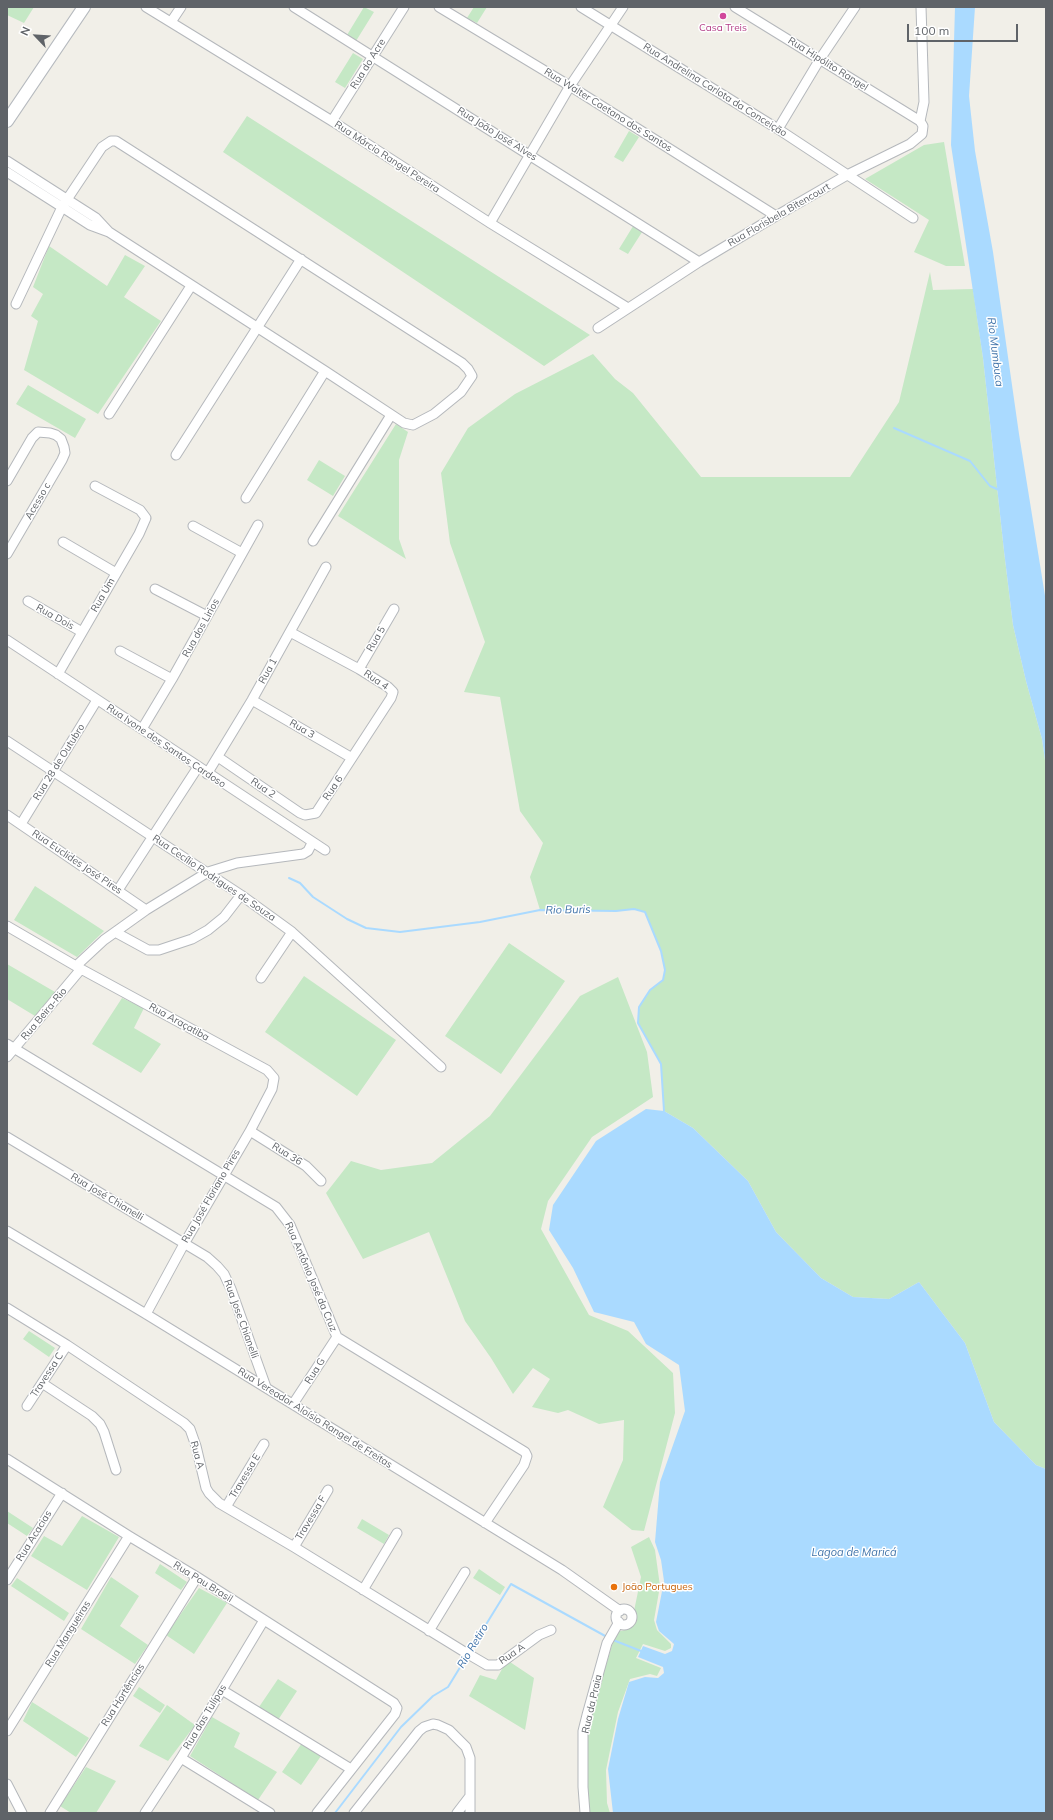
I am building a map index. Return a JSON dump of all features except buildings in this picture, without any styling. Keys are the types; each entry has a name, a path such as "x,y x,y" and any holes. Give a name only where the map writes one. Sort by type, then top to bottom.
{"main road":[{"path":"7,121 84,7"}],"street":[{"name":"Rua Márcio Rangel Pereira","path":"146,7 332,121 490,223 628,308"},
{"path":"171,22 182,7"},
{"name":"Rua João José Alves","path":"294,7 700,262"},
{"name":"Rua do Acre","path":"332,121 404,7"},
{"name":"Rua Walter Caetano dos Santos","path":"439,7 570,86 776,216"},
{"name":"Rua Andrelina Carlota da Conceição","path":"581,7 778,129 913,218"},
{"path":"490,223 570,86 623,7"},
{"name":"Rua Hipólito Rangel","path":"735,7 920,121"},
{"path":"778,129 820,58 855,7"},
{"path":"920,121 924,102 921,7"},
{"name":"Rua Florisbela Bitencourt","path":"598,328 700,262 776,216 847,175 910,144 922,134 923,126 920,121"},
{"path":"7,161 65,203 90,225 109,232 404,423 413,425 434,414 461,392 472,376 468,369 116,141 111,141 102,147 65,203 16,304"},
{"path":"7,172 65,203"},
{"path":"176,455 301,260"},
{"path":"109,414 191,286"},
{"path":"246,498 325,371"},
{"path":"313,541 391,415"},
{"name":"Acesso c","path":"7,482 32,438 38,432 56,435 64,447 62,460 7,554"},
{"name":"Rua Um","path":"58,674 146,521 146,516 128,503 95,486"},
{"path":"194,526 242,554"},
{"name":"Rua dos Lirios","path":"142,729 172,679 258,526"},
{"path":"63,542 116,573"},
{"name":"Rua 1","path":"207,774 252,700 326,567"},
{"path":"155,589 207,616"},
{"name":"Rua Dois","path":"28,601 82,632"},
{"name":"Rua 5","path":"359,669 394,609"},
{"name":"Rua 4","path":"290,632 359,669 388,686 393,692 392,696 352,758"},
{"name":"Rua Ivone dos Santos Cardoso","path":"7,640 142,729 207,774 325,850"},
{"path":"120,651 172,679"},
{"name":"Rua 28 de Outubro","path":"21,824 98,700"},
{"name":"Rua 3","path":"252,700 352,758"},
{"name":"Rua Cecílio Rodrigues de Souza","path":"7,741 241,894 292,932 441,1067"},
{"name":"Rua 2","path":"218,757 300,813 310,815"},
{"name":"Rua 6","path":"310,815 316,813 352,758"},
{"path":"118,890 154,837 198,767"},
{"name":"Rua Euclides José Pires","path":"7,815 146,910"},
{"path":"7,926 79,968 88,954 115,932 146,910 208,872 237,863 303,854 308,851 312,843"},
{"path":"115,932 148,950 168,948 192,939 208,930 224,917 241,894"},
{"path":"260,978 292,932"},
{"name":"Rua Beira-Rio","path":"7,1057 11,1047 79,968"},
{"name":"Rua Araçatiba","path":"79,968 267,1070 274,1078"},
{"name":"Rua Antônio José da Cruz","path":"11,1047 265,1199 284,1215 290,1225 337,1337 525,1452 527,1456 524,1465 485,1523"},
{"name":"Rua José Floriano Pires","path":"146,1314 223,1175 250,1131 272,1089 274,1078"},
{"name":"Rua 36","path":"250,1131 306,1166 321,1181"},
{"name":"Rua José Chianelli","path":"7,1137 206,1257"},
{"name":"Rua Vereador Aloísio Rangel de Freitas","path":"8,1234 146,1314 266,1387 586,1586 620,1611"},
{"name":"Rua Jose Chianelli","path":"206,1257 224,1274 231,1289 266,1387"},
{"name":"Rua A","path":"7,1308 67,1345 184,1423 190,1429 196,1446 206,1488 214,1498 226,1507 463,1651 487,1665 498,1665 539,1635 551,1630"},
{"name":"Rua G","path":"293,1404 337,1337"},
{"name":"Travessa C","path":"27,1406 67,1345"},
{"path":"42,1383 92,1416 100,1424 116,1470"},
{"name":"Travessa E","path":"226,1507 264,1444"},
{"name":"Rua Pau Brasil","path":"7,1459 389,1698 397,1708 392,1719 351,1769"},
{"name":"Travessa F","path":"294,1547 328,1490"},
{"name":"Rua Acacias","path":"7,1580 62,1493"},
{"path":"363,1590 397,1532"},
{"name":"Rua Mangueiras","path":"7,1731 129,1536"},
{"path":"430,1631 465,1572"},
{"name":"Rua Hortências","path":"50,1813 197,1577"},
{"path":"628,1610 632,1617 630,1622 626,1625 618,1622 617,1616 620,1611 628,1610"},
{"name":"Rua das Tulípas","path":"145,1813 181,1758 264,1620"},
{"name":"Rua da Praia","path":"585,1813 583,1787 584,1731 586,1715 607,1643 618,1622"},
{"path":"222,1690 351,1769 317,1813"},
{"path":"354,1813 419,1731 429,1725 442,1726 466,1746 470,1758 470,1813"},
{"path":"181,1758 270,1813"},
{"path":"7,1784 22,1813"},
{"path":"457,1813 470,1796"}],"green space":[{"path":"7,7 34,7 24,23 7,15"},
{"path":"364,7 374,12 356,41 347,35"},
{"path":"474,7 487,7 477,23 467,18"},
{"path":"353,53 363,59 345,88 335,82"},
{"path":"247,116 590,335 544,366 223,152"},
{"path":"629,131 639,137 623,162 614,157"},
{"path":"944,142 965,266 946,266 914,252 929,220 865,179 924,145"},
{"path":"635,223 644,229 628,254 619,249"},
{"path":"49,246 107,286 125,255 145,266 124,297 161,321 98,414 24,370 38,321 31,316 43,294 33,287"},
{"path":"930,272 933,290 973,289 983,358 1013,625 1026,681 1042,739 1046,767 1046,1469 1036,1465 994,1422 965,1343 919,1282 889,1299 853,1297 821,1278 776,1232 748,1181 693,1128 664,1111 661,1064 638,1023 639,1007 650,990 663,980 665,970 661,951 645,912 634,909 616,911 540,910 530,877 543,843 520,811 500,697 464,692 485,642 450,543 441,473 468,428 515,394 593,354 615,379 633,393 701,477 850,477 899,402"},
{"path":"28,385 86,419 75,438 16,404"},
{"path":"396,424 408,432 399,460 399,539 406,559 338,516"},
{"path":"319,460 345,476 333,496 307,480"},
{"path":"35,886 104,931 77,957 14,920"},
{"path":"509,943 565,981 501,1074 445,1036"},
{"path":"7,964 55,992 35,1016 7,999"},
{"path":"304,976 396,1040 357,1096 265,1032"},
{"path":"618,977 647,1052 653,1097 592,1137 548,1201 541,1229 589,1315 628,1331 673,1373 675,1413 644,1531 632,1530 603,1507 623,1460 624,1420 599,1424 568,1410 558,1413 532,1407 550,1379 533,1368 513,1394 491,1358 465,1321 429,1232 363,1259 326,1193 351,1161 381,1170 432,1163 490,1116 580,996"},
{"path":"122,998 144,1008 134,1028 161,1044 141,1073 92,1044"},
{"path":"29,1331 55,1348 49,1357 23,1339"},
{"path":"7,1511 33,1528 27,1536 7,1523"},
{"path":"82,1516 119,1537 87,1590 31,1556 44,1536 62,1546"},
{"path":"362,1519 389,1535 384,1544 357,1528"},
{"path":"649,1537 655,1550 660,1586 654,1620 657,1630 671,1644 671,1648 665,1651 643,1644 636,1658 661,1668 657,1676 650,1674 630,1679 618,1712 606,1770 607,1803 610,1813 590,1813 586,1785 586,1731 616,1632 625,1630 634,1624 634,1611 641,1577 631,1547"},
{"path":"160,1564 187,1582 181,1590 155,1573"},
{"path":"479,1569 505,1587 500,1595 473,1578"},
{"path":"111,1577 139,1596 120,1626 148,1645 135,1664 81,1629"},
{"path":"17,1578 69,1613 64,1621 11,1586"},
{"path":"199,1588 227,1603 194,1654 166,1635"},
{"path":"507,1660 534,1678 525,1730 469,1696 480,1675 496,1680"},
{"path":"278,1679 297,1691 278,1720 259,1707"},
{"path":"139,1687 165,1705 160,1713 133,1696"},
{"path":"32,1702 89,1738 76,1757 23,1721"},
{"path":"167,1705 195,1725 168,1761 139,1746"},
{"path":"212,1717 240,1733 234,1747 277,1772 258,1800 190,1756"},
{"path":"302,1743 321,1756 301,1785 282,1772"},
{"path":"86,1767 116,1781 96,1813 71,1813 60,1806"}],"water":[{"name":"Rio Mumbuca","path":"955,7 975,7 969,96 975,151 993,252 1019,434 1046,602 1046,767 1042,739 1026,681 1013,625 983,358 951,145"},
{"name":"Lagoa de Maricá","path":"646,1109 664,1111 693,1128 748,1181 776,1232 821,1278 853,1297 889,1299 919,1282 965,1343 994,1422 1036,1465 1046,1469 1046,1813 613,1813 608,1769 618,1719 629,1682 645,1677 658,1678 664,1673 663,1667 638,1657 643,1646 665,1654 672,1651 674,1644 659,1631 656,1622 664,1581 661,1560 655,1542 660,1482 685,1411 679,1365 646,1344 634,1322 594,1312 573,1268 549,1230 553,1205 596,1141"}],"waterway":[{"path":"894,428 970,461 990,486 999,490"},
{"name":"Rio Buris","path":"289,878 300,883 313,897 347,919 366,928 400,932 480,922 540,910 616,911 634,909 645,912 661,951 665,970 663,980 650,990 639,1007 638,1023 661,1064 664,1111"},
{"name":"Rio Retiro","path":"469,1652 511,1584 607,1637"},
{"name":"Rio Retiro","path":"613,1640 641,1651"},
{"name":"Rio Retiro","path":"335,1813 401,1727 433,1696 448,1687 467,1656"}],"place":[{"name":"Casa Treis","path":"723,16"},
{"name":"João Portugues","path":"614,1587"}]}
